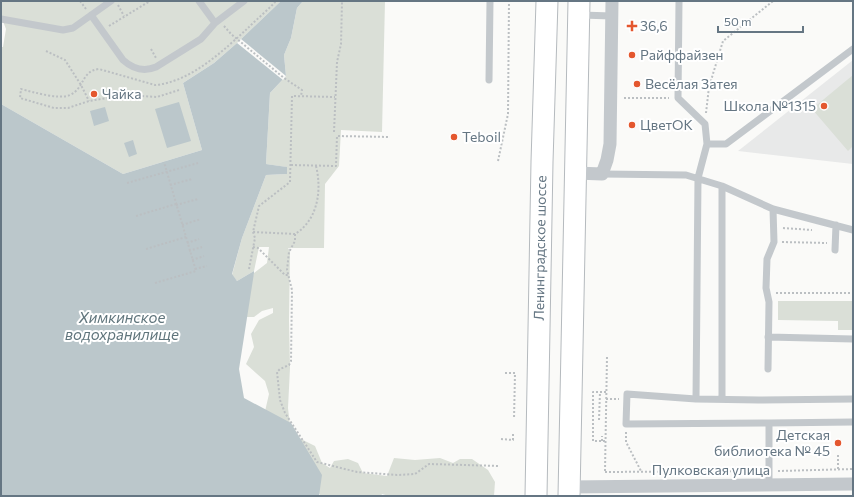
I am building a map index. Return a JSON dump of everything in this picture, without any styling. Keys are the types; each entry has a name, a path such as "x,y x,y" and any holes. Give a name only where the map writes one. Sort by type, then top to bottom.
{"main road":[{"name":"Ленинградское шоссе","path":"536,496 542,162 547,1"},
{"path":"570,491 579,8"}],"street":[{"path":"576,173 602,174 607,160 610,144 612,1"},
{"name":"Пулковская улица","path":"570,491 853,484"}],"lane":[{"path":"1,19 63,30 73,28 89,13 111,1"},
{"path":"199,1 215,23"},
{"path":"89,13 123,60 130,66 140,69 150,69 156,67 201,39 215,23 244,1"},
{"path":"490,1 490,80"},
{"path":"679,1 678,98 705,124 707,144 698,178 696,399"},
{"path":"579,8 612,16"},
{"path":"707,144 726,144 853,49"},
{"path":"602,174 686,175 722,186 773,209 853,230"},
{"path":"722,186 722,399"},
{"path":"768,369 769,302 766,288 767,259 774,242 773,209"},
{"path":"835,250 836,226"},
{"path":"768,337 853,339"},
{"path":"853,399 696,399 627,394 626,424 853,422"},
{"path":"769,423 769,486"}],"path":[{"path":"80,1 89,13"},
{"path":"116,1 124,16"},
{"path":"101,30 150,1"},
{"path":"180,90 157,97 126,95 89,101 68,108 54,108 20,98 21,89 38,94 62,97 70,95 81,85 86,74 93,70 99,69 155,85 162,85 182,78 213,59 276,1"},
{"path":"334,132 337,62 341,44 342,1"},
{"path":"498,161 508,114 509,1"},
{"path":"705,124 709,87 723,40 773,1"},
{"path":"231,34 284,78 302,90 301,96"},
{"path":"46,51 65,60 89,101"},
{"path":"249,269 254,238 253,232 259,206 290,182 292,96 335,97"},
{"path":"624,98 678,98"},
{"path":"291,165 336,166 337,136 390,137"},
{"path":"164,162 195,269"},
{"path":"127,183 198,163"},
{"path":"253,232 295,234 305,226 318,202 320,178 316,166"},
{"path":"170,185 192,179"},
{"path":"136,216 198,199"},
{"path":"182,225 202,219"},
{"path":"773,228 819,230 822,222"},
{"path":"295,234 295,241 289,252 287,270 292,290 291,361 289,365 277,372 280,400 285,413 317,462 357,472 398,475 415,474 429,464 500,466"},
{"path":"146,249 186,237"},
{"path":"187,243 199,239"},
{"path":"778,242 829,243"},
{"path":"189,251 202,247"},
{"path":"253,247 258,248 285,276 288,275"},
{"path":"192,260 204,256"},
{"path":"155,283 196,271 195,269 207,266"},
{"path":"774,298 773,293 853,293"},
{"path":"605,476 607,357"},
{"path":"505,372 515,373 514,419"},
{"path":"605,441 593,442 593,392 606,392"},
{"path":"599,420 600,392"},
{"path":"606,399 627,399"},
{"path":"626,424 626,442 641,472"},
{"path":"501,439 513,440 513,433"},
{"path":"602,436 602,441"},
{"path":"838,455 838,469"},
{"path":"605,472 853,469"}],"shaded area":[{"name":"Чайка","path":"1,1 281,1 214,63 183,83 202,150 123,174 1,104 1,47 3,47 6,29 1,16"},
{"path":"303,1 385,1 382,132 341,130 339,166 325,184 324,248 288,248 290,251 290,368 288,408 291,434 315,446 322,463 330,468 334,461 348,459 358,463 363,473 387,476 394,458 415,460 440,458 453,463 460,459 472,459 488,470 495,482 494,496 389,496 382,494 381,496 321,496 263,420 269,394 265,381 246,364 254,347 251,334 259,320 273,313 273,308 262,311 254,317 243,317 249,288 254,273 267,263 269,247 259,247 254,271 237,281 232,275 242,238 266,175 287,174 286,167 266,164 270,93 286,76 284,55 291,38 297,8"},
{"name":"Школа №1315","path":"853,60 853,164 738,151"},
{"path":"853,75 853,146 848,151 812,109"},
{"path":"778,301 853,301 853,330 838,330 838,321 778,320"}],"water":[{"name":"Химкинское водохранилище","path":"281,1 303,1 297,8 291,38 284,55 286,76 270,93 266,164 287,167 287,174 266,175 242,238 232,274 237,281 254,271 239,369 244,398 291,423 322,475 319,496 1,496 1,104 123,174 202,150 183,83 214,63"},
{"path":"179,102 191,141 167,148 155,109"},
{"path":"105,107 109,121 94,126 90,111"},
{"path":"133,140 137,154 129,157 124,143"}],"pier":[{"path":"241,39 286,76 283,80 237,43"}],"place":[{"name":"36,6","path":"632,26"},
{"name":"Райффайзен","path":"632,55"},
{"name":"Весёлая Затея","path":"637,84"},
{"name":"Чайка","path":"94,94"},
{"name":"Школа №1315","path":"824,106"},
{"name":"ЦветОК","path":"632,125"},
{"name":"Teboil","path":"454,137"},
{"name":"Детская библиотека № 45","path":"838,443"}]}
